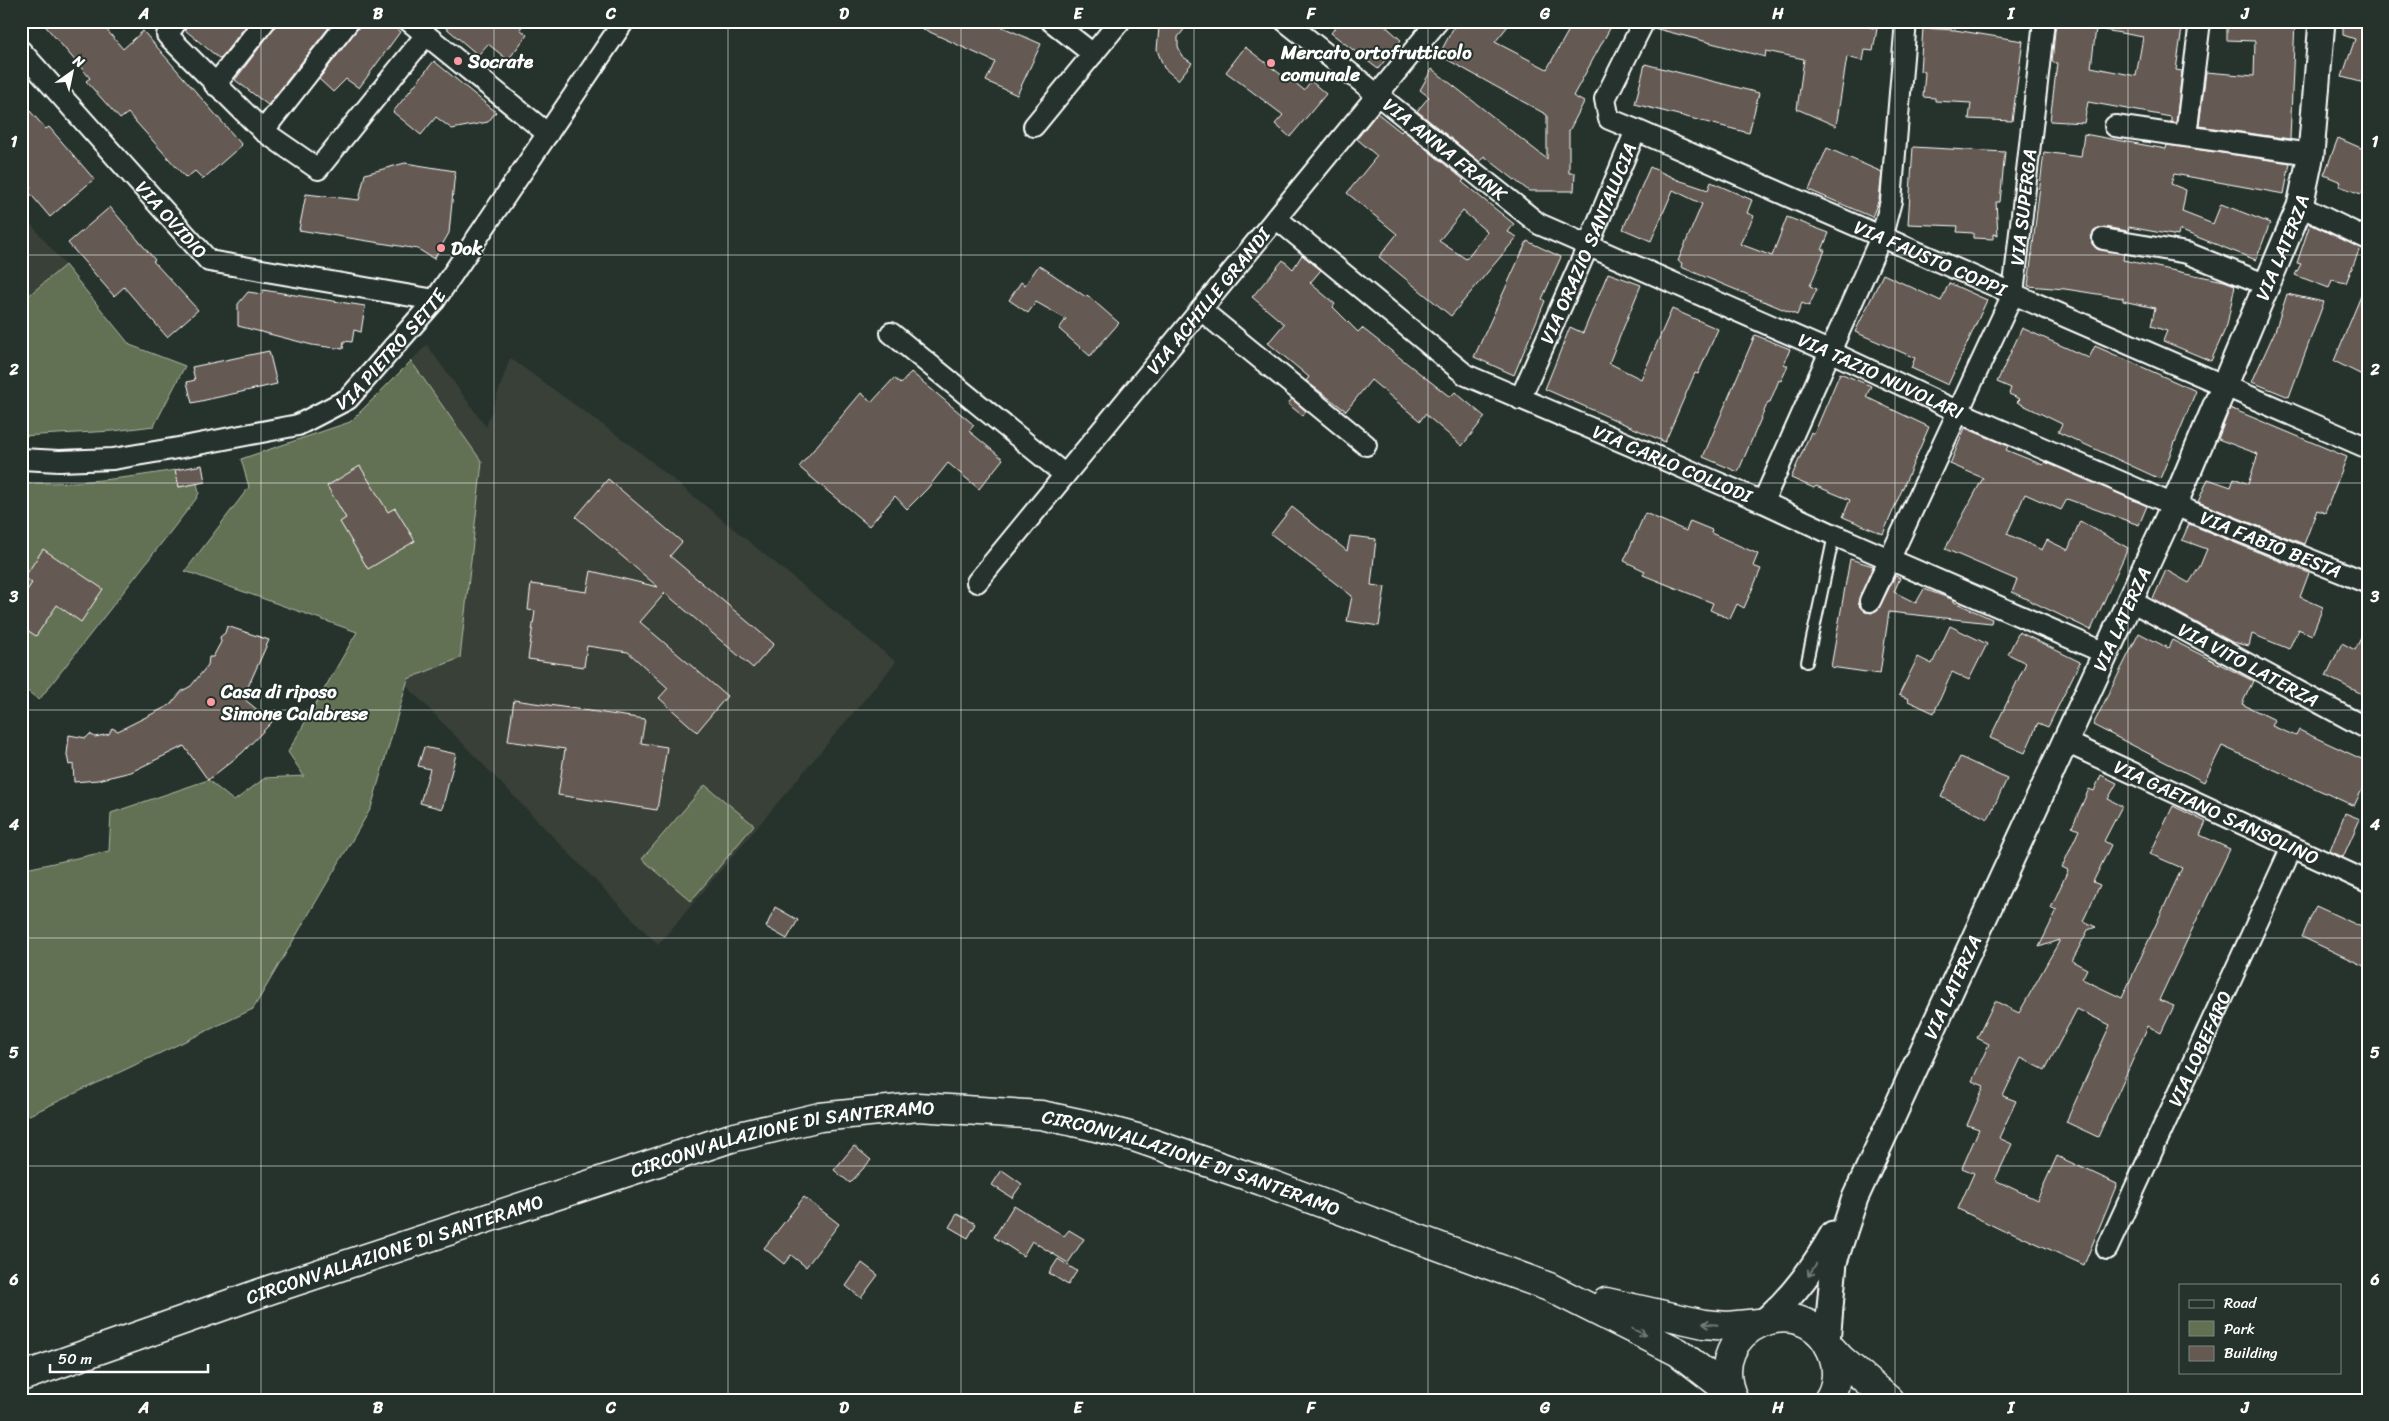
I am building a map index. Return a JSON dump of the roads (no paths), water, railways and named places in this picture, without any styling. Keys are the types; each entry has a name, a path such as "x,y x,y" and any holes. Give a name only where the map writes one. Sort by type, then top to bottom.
{"main road":[{"name":"CIRCONVALLAZIONE DI SANTERAMO","path":"21,1377 272,1289 731,1138 820,1117 885,1109 918,1108 1041,1116 1088,1124 1136,1138 1262,1181 1549,1287 1663,1344 1697,1365 1732,1396"},
{"name":"CIRCONVALLAZIONE DI SANTERAMO","path":"1549,1287 1582,1294 1637,1311 1704,1324 1727,1326 1784,1318 1800,1321 1815,1329 1828,1344"},
{"path":"1732,1396 1727,1376 1728,1359 1734,1344 1745,1331 1763,1321"},
{"path":"1828,1344 1835,1362 1836,1380 1828,1400"},
{"path":"1828,1344 1841,1359 1889,1400"}],"street":[{"path":"177,21 167,35 263,131 318,169 426,35"},
{"path":"216,85 265,21"},
{"path":"263,131 348,21"},
{"path":"409,21 548,134"},
{"name":"VIA PIETRO SETTE","path":"21,459 59,461 113,459 178,448 298,425 348,399 435,300 624,21"},
{"path":"1051,21 1093,54"},
{"path":"1034,126 1120,21"},
{"name":"VIA ANNA FRANK","path":"1284,21 1539,224 1588,246"},
{"name":"VIA ACHILLE GRANDI","path":"977,582 1438,21"},
{"name":"VIA ORAZIO SANTALUCIA","path":"1520,399 1588,246 1636,130 1608,119 1605,99 1644,21"},
{"path":"1763,502 1882,235 1891,201 1906,21"},
{"name":"VIA SUPERGA","path":"1870,601 2013,294 2044,21"},
{"path":"2186,136 2200,21"},
{"name":"VIA LATERZA","path":"1855,1198 2174,505 2300,206 2311,154 2322,21"},
{"name":"VIA OVIDIO","path":"21,52 209,261 435,300"},
{"path":"2115,126 2311,154"},
{"name":"VIA FAUSTO COPPI","path":"1636,130 1882,235 2368,448"},
{"path":"2300,206 2368,239"},
{"name":"VIA CARLO COLLODI","path":"1276,218 1466,375 1763,502 1834,535 2105,653"},
{"path":"2103,239 2187,253 2267,285"},
{"name":"VIA TAZIO NUVOLARI","path":"1588,246 1831,352 1959,412 2174,505"},
{"path":"1201,310 1366,444"},
{"path":"891,333 1065,475"},
{"name":"VIA FABIO BESTA","path":"2174,505 2368,583"},
{"name":"VIA VITO LATERZA","path":"2130,600 2368,729"},
{"name":"VIA GAETANO SANSOLINO","path":"2066,742 2368,882"},
{"name":"VIA LOBEFARO","path":"2107,1249 2292,847"},
{"path":"1763,1321 1790,1299 1810,1273 1855,1198"},
{"path":"1828,1344 1834,1262 1855,1198"}],"lane":[{"path":"1806,662 1834,535"}],"place":[{"name":"Socrate","path":"458,61"},
{"name":"Mercato ortofrutticolo comunale","path":"1271,63"},
{"name":"Dok","path":"441,248"},
{"name":"Casa di riposo Simone Calabrese","path":"211,702"}]}
